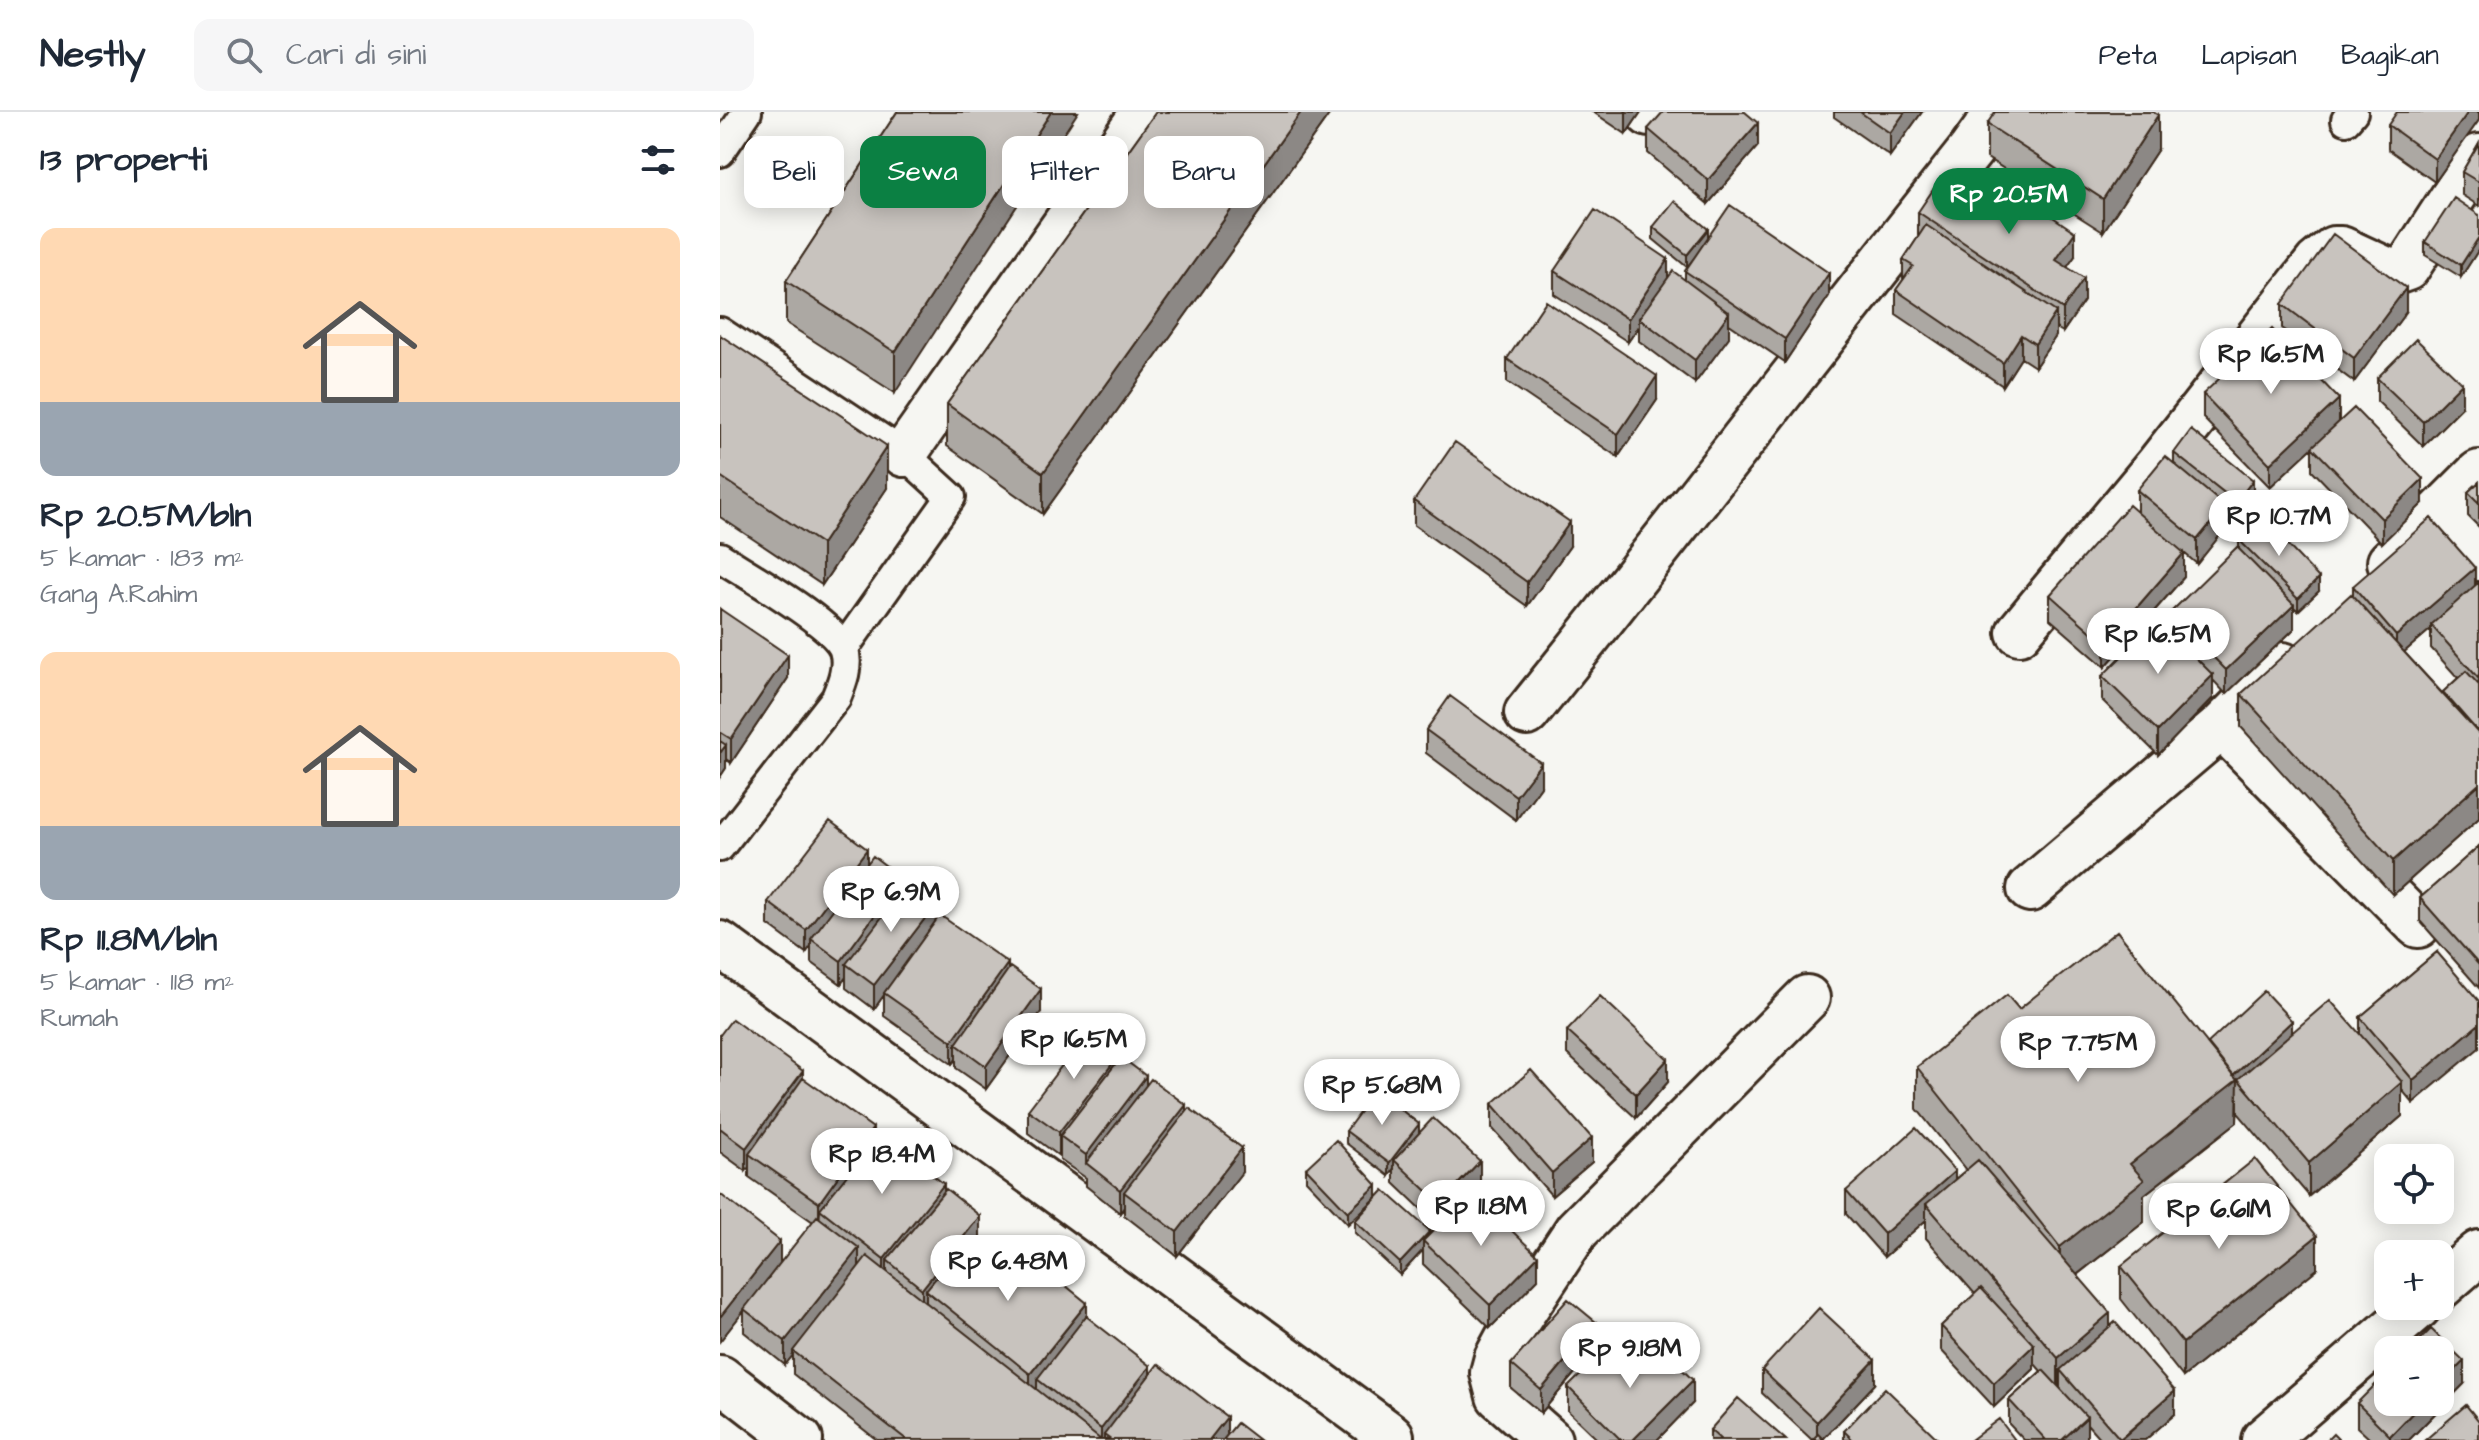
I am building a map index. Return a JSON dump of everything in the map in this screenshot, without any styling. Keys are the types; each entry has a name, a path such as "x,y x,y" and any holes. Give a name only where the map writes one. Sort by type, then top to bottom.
{"street":[{"path":"904,454 1144,112"},
{"path":"1527,713 1683,520 1998,112"},
{"path":"2019,632 2158,465 2317,263 2334,249 2341,249 2393,273 2407,268 2479,157"},
{"path":"2364,587 2479,473"},
{"path":"2441,512 2479,558"},
{"path":"2030,889 2222,726 2309,640"},
{"path":"2222,726 2418,925"},
{"path":"720,944 1391,1436 1387,1440"},
{"path":"1549,1440 1499,1396 1493,1373 1497,1358 1517,1321 1577,1230 1807,998"},
{"path":"2454,1275 2479,1253"},
{"path":"2264,1440 2403,1320"},
{"path":"720,1378 800,1440"}],"lane":[{"path":"720,152 747,112"},
{"path":"720,332 904,454 951,497 844,648"},
{"path":"720,557 829,629 844,648 846,663 836,698 720,847"}],"building":[{"path":"897,112 1051,112 1035,136 1002,136 1002,187 895,352 786,281 834,208 844,208 844,193 860,168 860,208 986,208 986,136 881,136"},
{"path":"1156,112 1301,112 1264,164 1264,136 1144,136 1144,208 1232,208 1043,473 947,404 1087,208 1128,208 1128,151"},
{"path":"1663,112 1745,112 1758,123 1708,180 1648,129"},
{"path":"1860,112 1905,112 1890,133"},
{"path":"1995,112 2153,112 2158,115 2103,199 1987,124"},
{"path":"2397,112 2468,112 2435,159 2388,125"},
{"path":"2479,143 2479,182 2462,172"},
{"path":"1992,176 2075,232 2056,260 2084,278 2063,309 1918,212 1939,181 1973,204"},
{"path":"2454,198 2479,215 2479,237 2461,265 2425,242"},
{"path":"1674,201 1708,229 1687,255 1653,227"},
{"path":"1730,205 1829,273 1785,339 1685,271"},
{"path":"1595,210 1668,259 1628,319 1554,271"},
{"path":"1926,225 2056,312 2035,344 2021,335 2003,363 1896,290 1913,266 1903,260"},
{"path":"2333,234 2406,288 2354,358 2282,304"},
{"path":"1673,271 1729,313 1695,360 1639,318"},
{"path":"1546,301 1657,376 1618,434 1507,359"},
{"path":"2272,329 2339,399 2270,464 2203,394"},
{"path":"720,335 887,446 822,544 720,476"},
{"path":"2416,339 2462,383 2423,422 2377,378"},
{"path":"2354,408 2423,479 2382,519 2312,447"},
{"path":"2191,430 2253,480 2236,502 2174,453"},
{"path":"1455,442 1570,522 1527,582 1414,501"},
{"path":"2165,456 2225,506 2197,540 2137,490"},
{"path":"2479,482 2479,503 2468,492"},
{"path":"2129,505 2184,553 2105,644 2050,595"},
{"path":"2262,518 2319,578 2298,599 2239,540"},
{"path":"2431,518 2475,568 2396,636 2353,586"},
{"path":"2237,547 2294,605 2226,670 2170,613"},
{"path":"2479,582 2479,679 2431,625"},
{"path":"2351,594 2479,734 2479,784 2393,861 2241,694"},
{"path":"720,609 788,655 731,739 720,732"},
{"path":"2158,620 2213,675 2158,731 2102,676"},
{"path":"2466,671 2479,685 2479,733 2443,692"},
{"path":"1450,696 1541,763 1516,796 1426,730"},
{"path":"830,821 867,849 806,930 768,902"},
{"path":"2479,846 2479,965 2420,898"},
{"path":"873,856 902,878 841,961 811,939"},
{"path":"908,883 936,904 874,985 846,964"},
{"path":"940,915 1008,963 952,1041 884,993"},
{"path":"2117,931 2237,1080 2130,1164 2144,1180 2060,1247 1917,1067 2007,995 2019,1009"},
{"path":"2437,952 2479,1001 2479,1024 2413,1080 2360,1017"},
{"path":"1010,967 1041,989 986,1066 956,1044"},
{"path":"2264,991 2292,1021 2233,1076 2207,1044"},
{"path":"1600,996 1668,1059 1636,1094 1567,1031"},
{"path":"2330,1000 2402,1082 2309,1163 2238,1079"},
{"path":"732,1019 803,1071 746,1148 720,1128 720,1035"},
{"path":"1089,1030 1120,1054 1059,1132 1028,1110"},
{"path":"1121,1057 1146,1076 1086,1155 1060,1136"},
{"path":"1531,1070 1592,1138 1552,1173 1492,1104"},
{"path":"803,1078 873,1128 819,1203 749,1154"},
{"path":"1151,1079 1186,1105 1120,1190 1086,1163"},
{"path":"1376,1090 1419,1124 1389,1163 1346,1131"},
{"path":"1189,1108 1242,1148 1177,1232 1124,1192"},
{"path":"1433,1118 1480,1161 1440,1203 1394,1160"},
{"path":"1916,1128 1955,1171 1884,1234 1846,1191"},
{"path":"880,1134 944,1184 884,1259 820,1209"},
{"path":"1336,1140 1377,1185 1348,1212 1306,1168"},
{"path":"2255,1159 2317,1236 2183,1343 2121,1266"},
{"path":"1978,1160 2110,1313 2058,1358 1926,1204"},
{"path":"946,1189 980,1216 922,1289 887,1260"},
{"path":"1384,1190 1430,1231 1400,1263 1355,1221"},
{"path":"1472,1192 1538,1256 1490,1305 1423,1241"},
{"path":"720,1194 780,1241 720,1317"},
{"path":"817,1216 859,1248 785,1341 744,1309"},
{"path":"965,1242 1004,1273 1022,1250 1087,1303 1030,1374 926,1290"},
{"path":"867,1256 1101,1440 907,1440 793,1351"},
{"path":"1981,1288 2034,1345 1994,1383 1941,1326"},
{"path":"1568,1299 1597,1323 1541,1390 1511,1364"},
{"path":"1819,1308 1875,1360 1817,1422 1762,1370"},
{"path":"1086,1316 1150,1366 1101,1429 1037,1379"},
{"path":"2115,1322 2175,1391 2120,1439 2060,1370"},
{"path":"2431,1329 2438,1336 2424,1336"},
{"path":"1655,1343 1693,1380 1633,1440 1621,1440 1568,1387 1607,1349 1629,1370"},
{"path":"2454,1351 2464,1361 2454,1371"},
{"path":"1158,1364 1227,1417 1209,1440 1111,1440 1104,1435"},
{"path":"2043,1370 2087,1417 2062,1440 2046,1440 2009,1400"},
{"path":"2374,1386 2374,1416 2409,1416 2390,1436 2357,1403"},
{"path":"1885,1388 1939,1440 1853,1440 1844,1431"},
{"path":"1738,1398 1786,1440 1721,1440 1710,1430"},
{"path":"2466,1405 2479,1421 2479,1440 2425,1440 2454,1416"},
{"path":"1999,1419 2015,1440 1971,1440"},
{"path":"1237,1423 1259,1440 1223,1440"}]}
